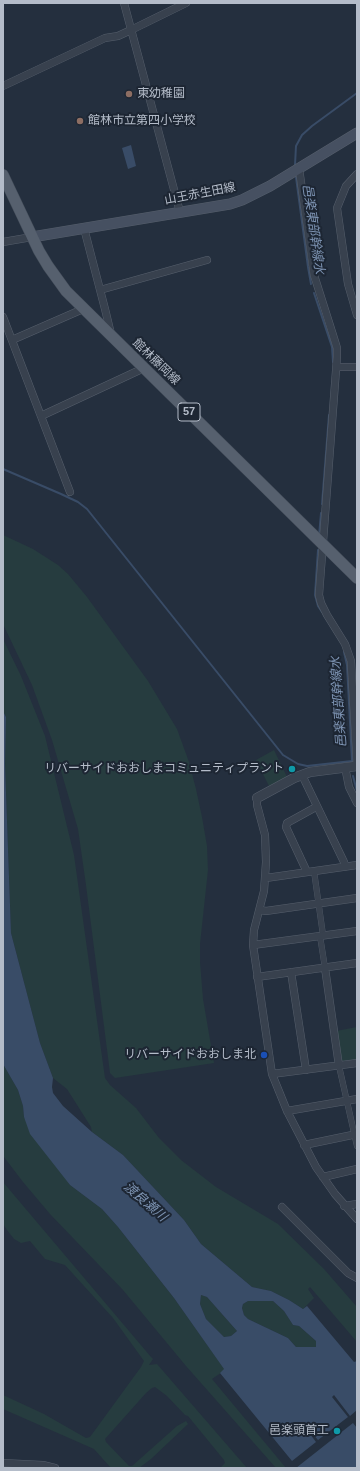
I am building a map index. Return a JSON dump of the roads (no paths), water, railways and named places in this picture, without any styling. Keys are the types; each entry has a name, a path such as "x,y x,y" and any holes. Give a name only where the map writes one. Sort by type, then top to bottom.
{"main road":[{"name":"山王赤生田線","path":"32,237 221,206 242,200 270,186 357,133"},
{"name":"館林藤岡線","path":"3,175 39,251 56,278 111,336 357,578"}],"street":[{"path":"124,3 180,212"},
{"path":"3,86 105,38 118,36 186,3"},
{"path":"299,168 314,275 337,348 337,367 325,509 324,546 319,595 321,603 327,614 346,644 351,660 357,766 318,771 302,775 257,798 257,805 265,835 266,878 260,910 254,930 253,945 272,1074 287,1111 304,1145 323,1177 344,1206 357,1219"},
{"path":"357,174 346,186 337,208 348,284 357,315"},
{"path":"86,228 85,232 111,336"},
{"path":"3,242 32,237"},
{"path":"100,290 207,260"},
{"path":"12,340 83,308"},
{"path":"3,317 70,492"},
{"path":"337,367 357,367"},
{"path":"41,416 144,368"},
{"path":"345,767 350,787 357,803"},
{"path":"302,775 316,807 344,862 345,867"},
{"path":"316,807 286,823 286,827 311,872 319,904 325,968 339,1066 357,1146"},
{"path":"266,878 357,865"},
{"path":"260,910 266,911 357,898"},
{"path":"253,945 357,931"},
{"path":"257,977 357,963"},
{"path":"291,972 306,1070"},
{"path":"272,1074 357,1063"},
{"path":"287,1111 357,1099"},
{"path":"304,1145 355,1134"},
{"path":"323,1177 357,1169"},
{"path":"344,1206 357,1204"},
{"path":"282,1207 348,1273 357,1278"},
{"path":"3,1462 43,1465 55,1468"}],"water":[{"path":"131,145 136,166 128,169 122,148"},
{"name":"渡良瀬川","path":"3,711 6,717 5,764 11,933 40,1043 53,1078 53,1093 63,1106 92,1132 123,1155 184,1220 201,1244 252,1287 271,1291 303,1309 307,1306 354,1362 357,1361 357,1410 350,1416 334,1395 332,1397 348,1417 318,1440 312,1433 310,1434 316,1442 292,1461 220,1373 224,1369 174,1298 118,1227 102,1209 70,1185 30,1134 24,1117 23,1106 18,1090 3,1064","holes":["201,1295 207,1297 237,1331 231,1336 224,1337 206,1319 200,1304","248,1301 273,1301 284,1311 293,1325 299,1326 316,1341 316,1347 296,1347 288,1338 248,1319 244,1315 242,1308 243,1304"]},
{"path":"353,1423 357,1428 357,1468 296,1468"}],"waterway":[{"name":"邑楽東部幹線水","path":"295,165 296,146 302,135 357,93"},
{"name":"邑楽東部幹線水","path":"296,177 311,284"},
{"name":"邑楽東部幹線水","path":"314,293 332,347 333,362"},
{"name":"邑楽東部幹線水","path":"322,504 329,415"},
{"path":"3,469 78,502 87,509 283,755 298,764 307,766 352,761"},
{"name":"邑楽東部幹線水","path":"319,536 321,513"},
{"name":"邑楽東部幹線水","path":"318,550 315,595 318,606 322,612"},
{"name":"邑楽東部幹線水","path":"344,652 347,665 352,761"},
{"name":"邑楽東部幹線水","path":"353,776 357,791"}],"place":[{"name":"東幼稚園","path":"129,94"},
{"name":"館林市立第四小学校","path":"80,121"},
{"name":"リバーサイドおおしまコミュニティプラント","path":"292,769"},
{"name":"リバーサイドおおしま北","path":"264,1055"},
{"name":"邑楽頭首工","path":"337,1431"}]}
